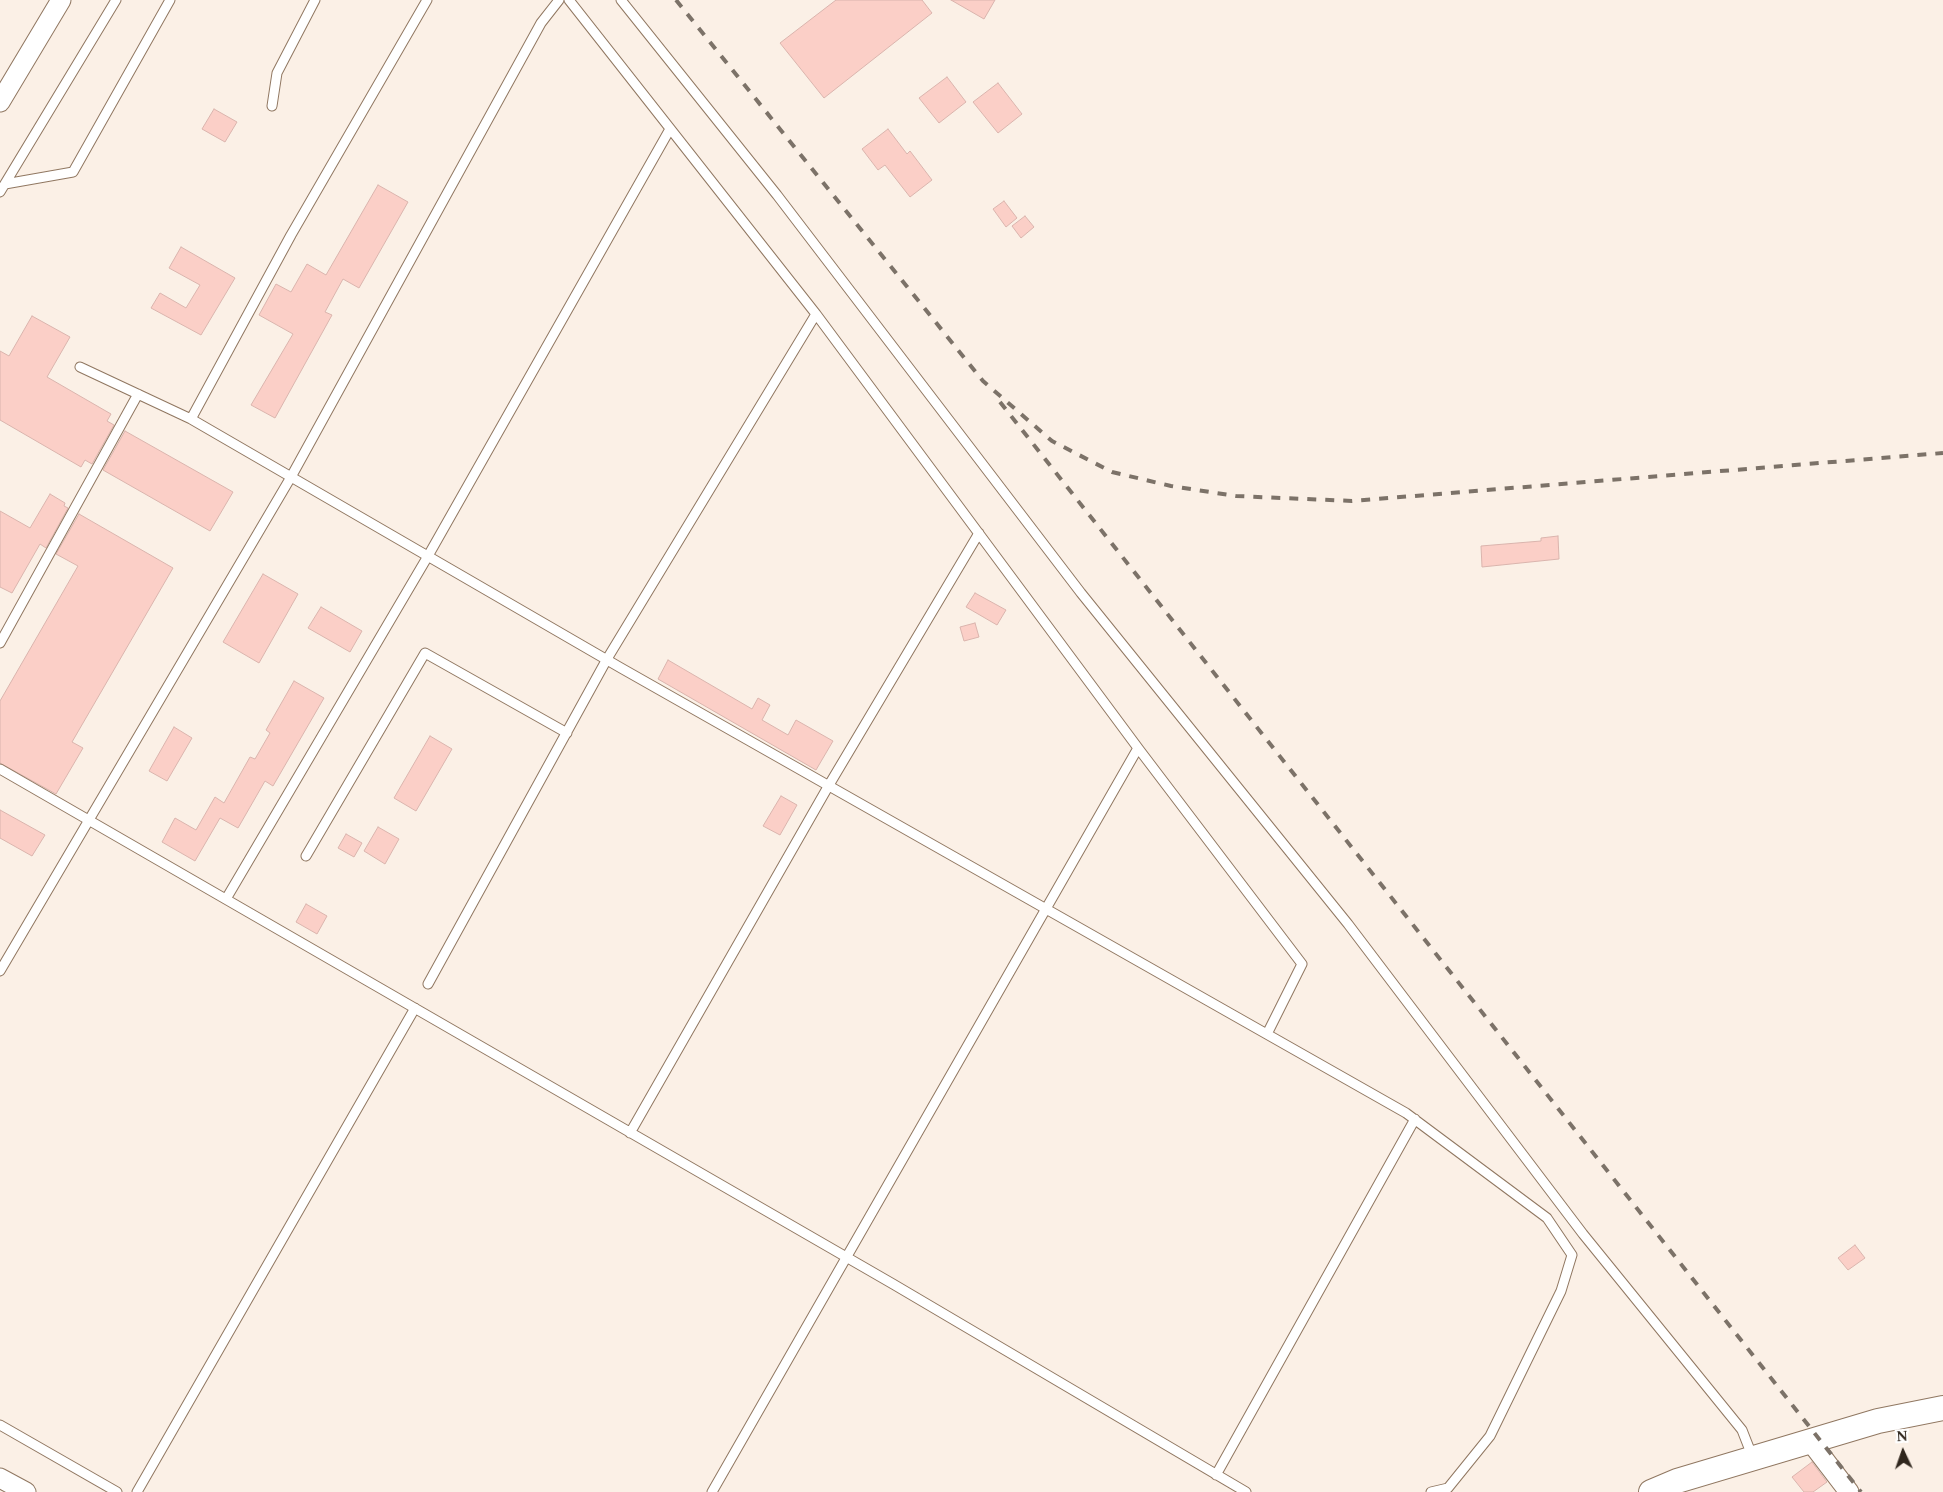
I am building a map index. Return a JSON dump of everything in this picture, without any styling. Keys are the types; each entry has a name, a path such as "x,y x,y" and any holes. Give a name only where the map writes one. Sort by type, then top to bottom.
{"street":[{"path":"0,102 61,0"},
{"path":"1651,1492 1677,1481 1878,1421 1943,1408"},
{"path":"1810,1441 1849,1492"},
{"path":"0,1478 26,1492"}],"lane":[{"path":"2,188 116,0"},
{"path":"2,188 73,172 170,0"},
{"path":"272,106 277,73 315,0"},
{"path":"191,419 291,235 427,0"},
{"path":"0,971 291,477 541,23 559,0"},
{"path":"569,0 816,314 1138,748 1302,964 1267,1034"},
{"path":"621,0 777,195 1081,593 1348,924 1582,1234 1742,1430 1753,1458"},
{"path":"226,899 428,556 670,129"},
{"path":"428,984 607,659 816,314"},
{"path":"80,367 191,419 607,659 1415,1119 1547,1218 1572,1255 1561,1291 1490,1436 1448,1488 1431,1492"},
{"path":"0,643 138,394"},
{"path":"630,1133 829,785 979,533"},
{"path":"306,856 425,653 567,733"},
{"path":"712,1492 1138,748"},
{"path":"0,769 415,1008 1246,1492"},
{"path":"136,1492 415,1008"},
{"path":"1216,1475 1415,1119"},
{"path":"0,1425 117,1492"}],"building":[{"path":"836,0 922,0 932,13 824,98 780,43"},
{"path":"951,0 995,0 984,19"},
{"path":"947,77 966,102 939,123 919,98"},
{"path":"998,83 1022,114 998,133 973,102"},
{"path":"214,109 237,122 225,142 202,129"},
{"path":"888,129 907,154 910,151 932,180 910,197 885,165 878,170 862,149"},
{"path":"378,185 408,202 359,288 343,279 325,312 332,315 275,418 251,405 293,334 259,315 276,284 291,292 307,264 326,275"},
{"path":"1004,201 1017,218 1006,227 993,209"},
{"path":"1025,216 1034,227 1021,238 1012,226"},
{"path":"181,247 235,278 201,335 151,308 160,293 186,308 200,285 169,268"},
{"path":"32,316 70,337 47,377 111,414 107,421 114,425 92,464 85,460 81,467 0,420 0,351 9,356"},
{"path":"125,431 233,492 210,531 103,470"},
{"path":"50,494 65,503 64,506 68,508 46,548 40,544 12,593 0,587 0,511 30,528"},
{"path":"79,514 173,568 72,742 83,748 56,794 0,763 0,701 78,566 56,554"},
{"path":"1558,536 1559,559 1482,567 1481,546 1541,541 1541,538"},
{"path":"263,574 298,594 259,663 223,642"},
{"path":"975,593 1006,610 997,625 966,607"},
{"path":"321,607 362,631 350,652 308,628"},
{"path":"975,623 979,637 964,641 960,627"},
{"path":"668,660 752,709 758,698 770,705 762,720 788,735 796,720 833,741 816,770 658,679"},
{"path":"294,681 324,698 273,786 265,781 238,828 220,818 195,861 162,842 175,818 196,830 215,797 224,803 250,757 255,759 270,733 266,730"},
{"path":"174,727 192,738 167,781 149,771"},
{"path":"430,736 452,749 416,811 394,798"},
{"path":"781,796 797,805 780,835 763,826"},
{"path":"0,810 45,835 32,856 0,838"},
{"path":"378,827 399,839 385,864 364,851"},
{"path":"346,834 362,843 354,857 338,848"},
{"path":"306,904 327,916 317,934 296,922"},
{"path":"1855,1245 1865,1258 1848,1270 1838,1258"},
{"path":"1812,1462 1827,1482 1813,1492 1804,1492 1792,1477"}],"railway":[{"path":"676,0 983,381 1052,441 1112,472 1171,486 1236,496 1352,501 1943,453"},
{"path":"1000,402 1861,1492"}]}
